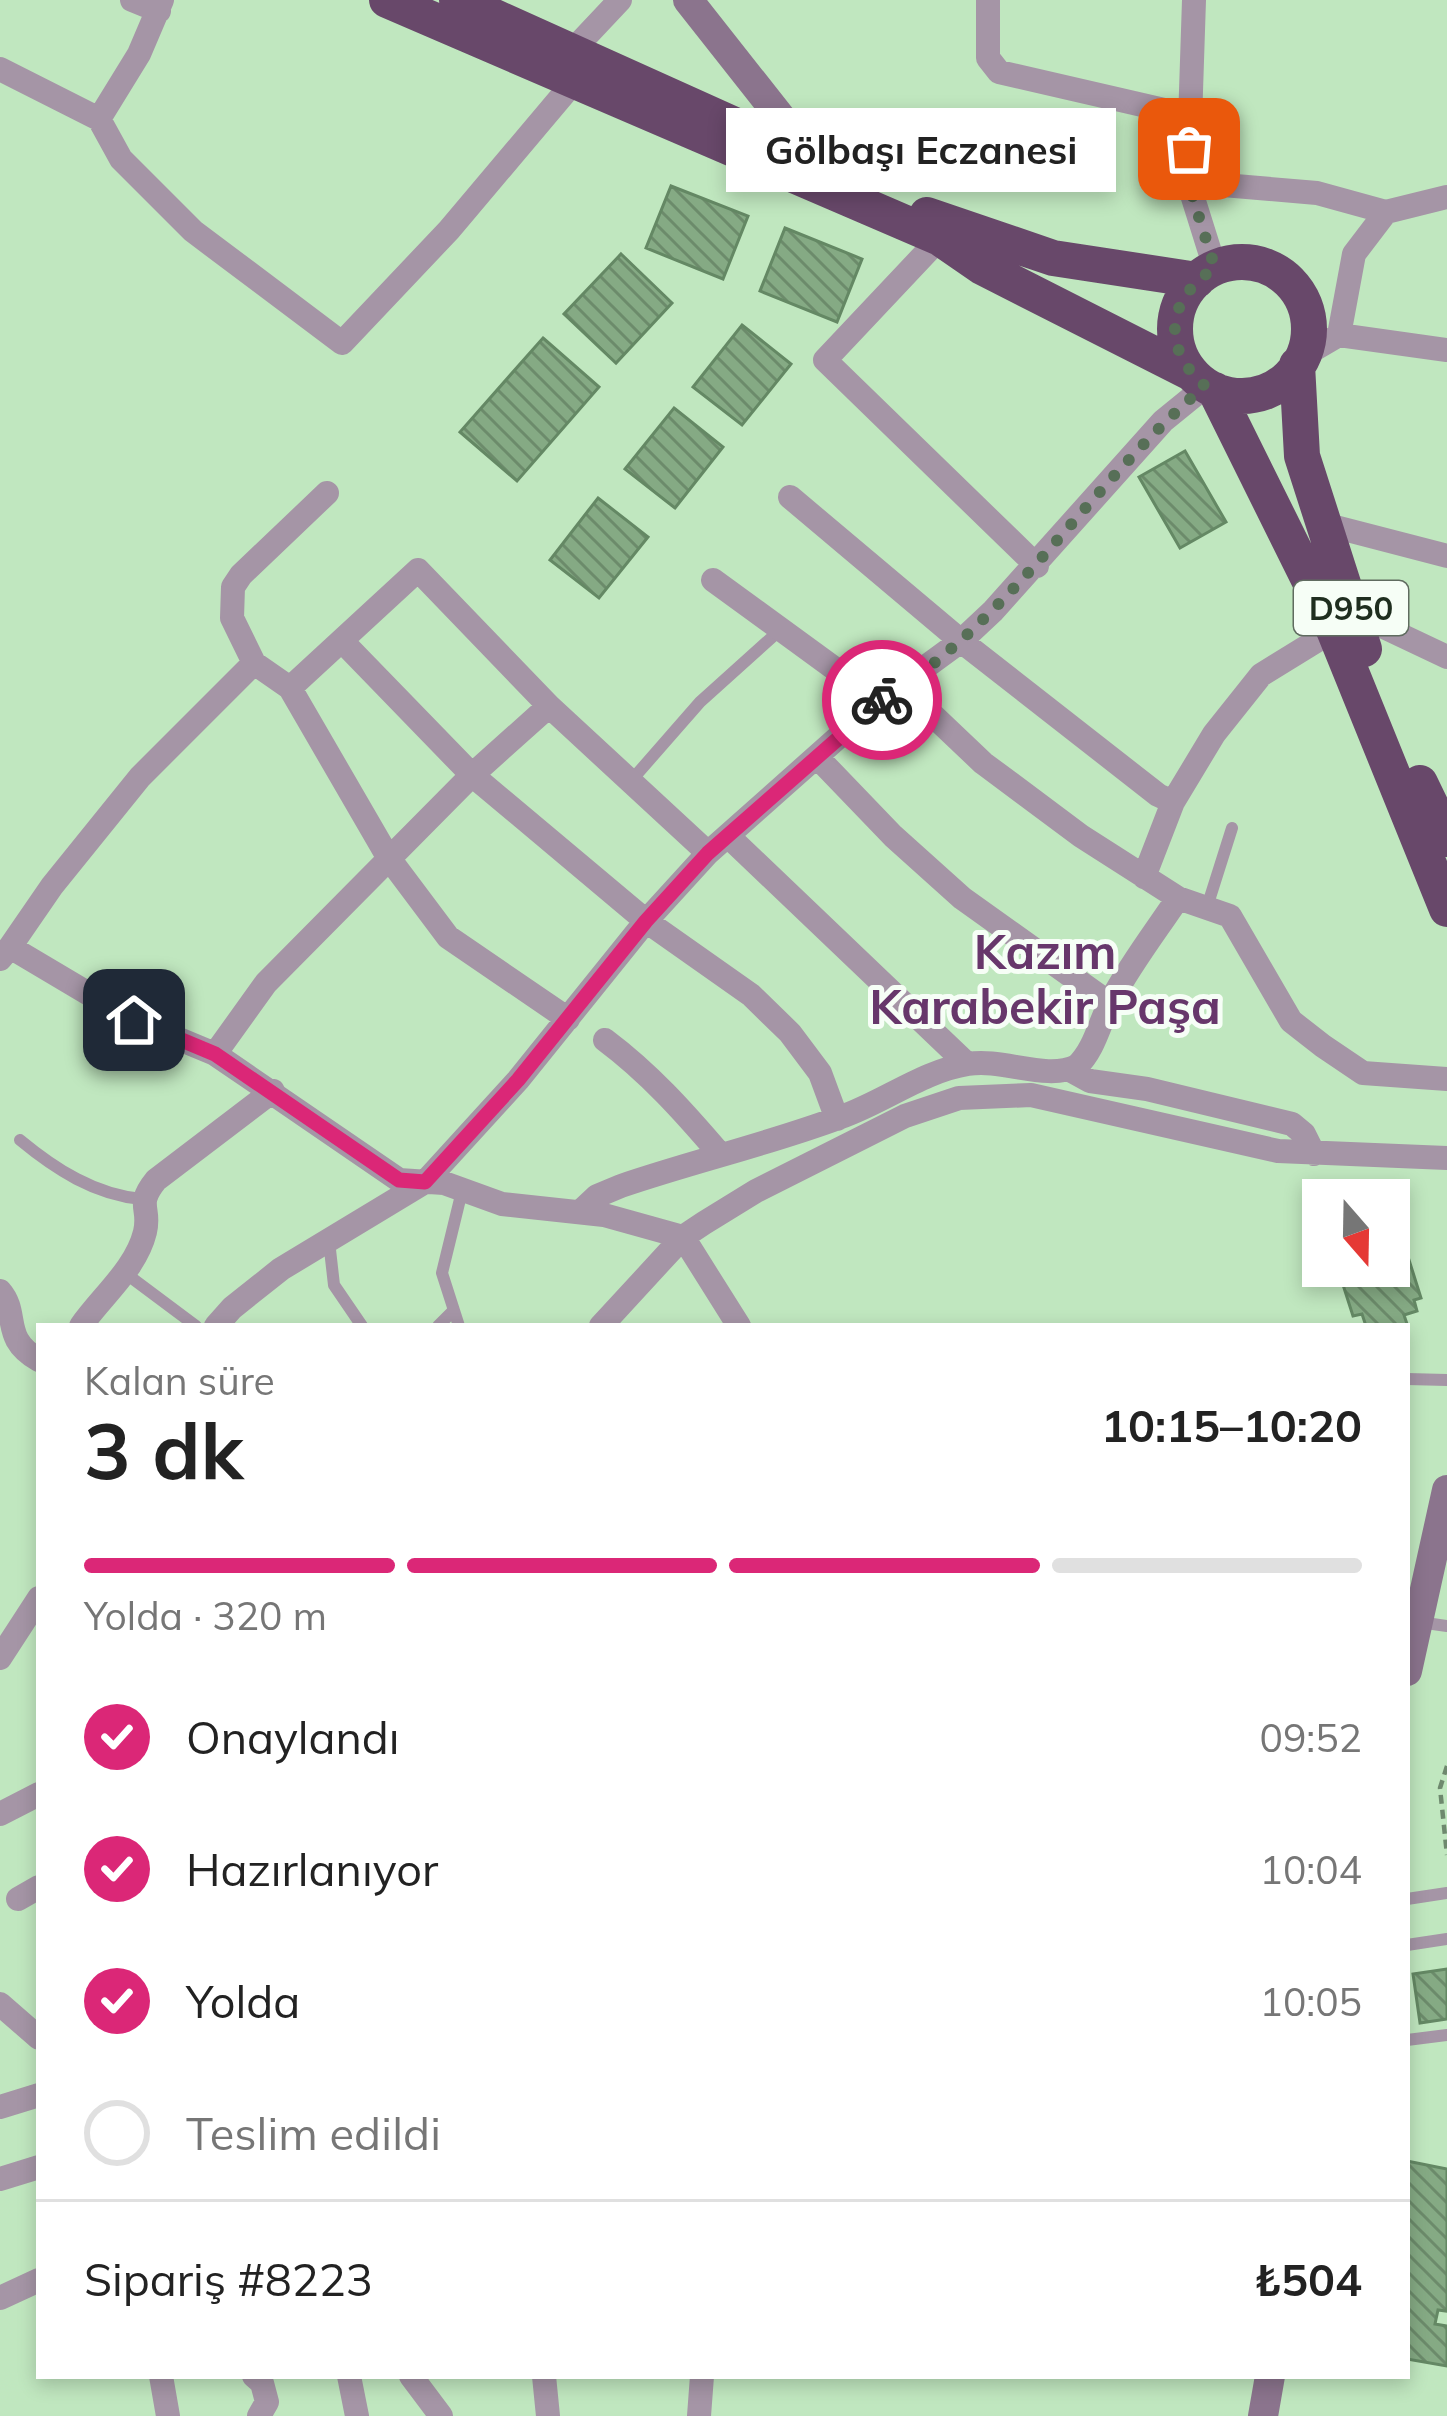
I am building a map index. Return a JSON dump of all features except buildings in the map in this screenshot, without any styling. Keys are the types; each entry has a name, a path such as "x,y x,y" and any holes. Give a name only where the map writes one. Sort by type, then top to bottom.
{"highway":[{"path":"387,0 814,161 928,215 1053,258 1206,274"},
{"path":"457,0 573,67 940,238 982,268 1204,383 1242,396 1279,385 1300,361 1308,319 1292,285 1256,264 1235,263 1206,274 1184,296 1176,315 1175,336 1180,356 1204,383 1343,621 1447,909"},
{"name":"D950","path":"1300,361 1303,456 1324,524 1343,621 1447,839"}],"street":[{"path":"99,119 139,54 161,5 132,0"},
{"path":"0,69 99,119 121,159 193,232 343,343 449,230 620,0"},
{"path":"688,0 814,161"},
{"path":"988,0 988,58 999,72 1190,116"},
{"path":"1194,0 1188,182 1206,274"},
{"path":"1188,182 1317,193 1386,212 1447,197"},
{"path":"1339,335 1354,254 1386,212"},
{"path":"940,238 825,360 1037,566"},
{"path":"1300,361 1339,335 1447,350"},
{"path":"219,1323 281,1269 425,1182 518,1080 646,921 718,844 879,701 961,641 1037,566 1163,421 1204,383"},
{"path":"327,493 233,586 232,618 254,663 290,688 388,857 448,937 568,1018"},
{"path":"790,497 961,641 1173,802"},
{"path":"1324,524 1447,556"},
{"path":"290,688 418,570 630,782 718,844 968,1064"},
{"path":"713,580 879,701"},
{"path":"1144,878 1173,802 1214,734 1261,675 1343,621 1447,657"},
{"path":"342,641 472,775 646,921 751,995 790,1033 820,1073 837,1119"},
{"path":"254,663 140,777 5,953 134,1020 215,1054 399,1180 444,1183 502,1204 581,1211 683,1237 737,1323"},
{"path":"903,687 983,763 1144,878 1178,898 1230,916 1291,1022 1323,1046 1363,1073 1447,1079"},
{"path":"215,1054 266,983 388,857 549,706"},
{"path":"817,757 893,836 962,898 1109,1003"},
{"path":"1070,1070 1083,1061 1109,1003 1178,898"},
{"path":"605,1040 663,1089 718,1153"},
{"path":"581,1211 598,1196 621,1186 837,1119 968,1064 1070,1070 1090,1081 1147,1089 1292,1124 1315,1154"},
{"path":"83,1323 144,1234 142,1199 156,1180 273,1091"},
{"path":"604,1323 683,1237 756,1191 905,1116 959,1099 1031,1095 1278,1151 1447,1158"},
{"path":"0,1291 8,1300 10,1331 36,1359"},
{"path":"1410,1665 1432,1624 1416,1588 1447,1490"},
{"path":"0,1658 36,1603"},
{"path":"0,1814 36,1796"},
{"path":"0,2004 36,2035"},
{"path":"0,2108 36,2096"},
{"path":"0,2179 36,2168"},
{"path":"0,2298 36,2281"},
{"path":"162,2379 168,2416"},
{"path":"257,2379 267,2402 259,2416"},
{"path":"350,2379 357,2416"},
{"path":"413,2379 441,2416"},
{"path":"544,2379 548,2416"},
{"path":"699,2416 702,2379"},
{"path":"1263,2416 1269,2379"}],"lane":[{"path":"630,782 700,702 781,630"},
{"path":"1208,907 1232,828"},
{"path":"20,1139 46,1161 96,1189 142,1199"},
{"path":"458,1323 442,1273 463,1190"},
{"path":"328,1238 334,1285 360,1323"},
{"path":"123,1271 192,1323"},
{"path":"441,1323 453,1311"},
{"path":"1410,1378 1447,1380"},
{"path":"1410,1898 1447,1892"},
{"path":"1410,1945 1447,1939"},
{"path":"1410,2040 1447,2035"}],"path":[{"path":"1447,1766 1440,1788 1447,1855"}],"way so far":[{"path":"882,700 993,611 1163,421 1205,386 1180,356 1175,336 1176,315 1184,296 1215,268 1188,182 1189,149"}],"place":[{"name":"Gölbaşı Eczanesi","path":"1189,149"}],"district":[{"name":"Kazım Karabekir Paşa","path":"1045,980"}],"route":[{"path":"134,1020 215,1054 399,1180 425,1182 518,1080 646,921 708,853 882,700"}]}
